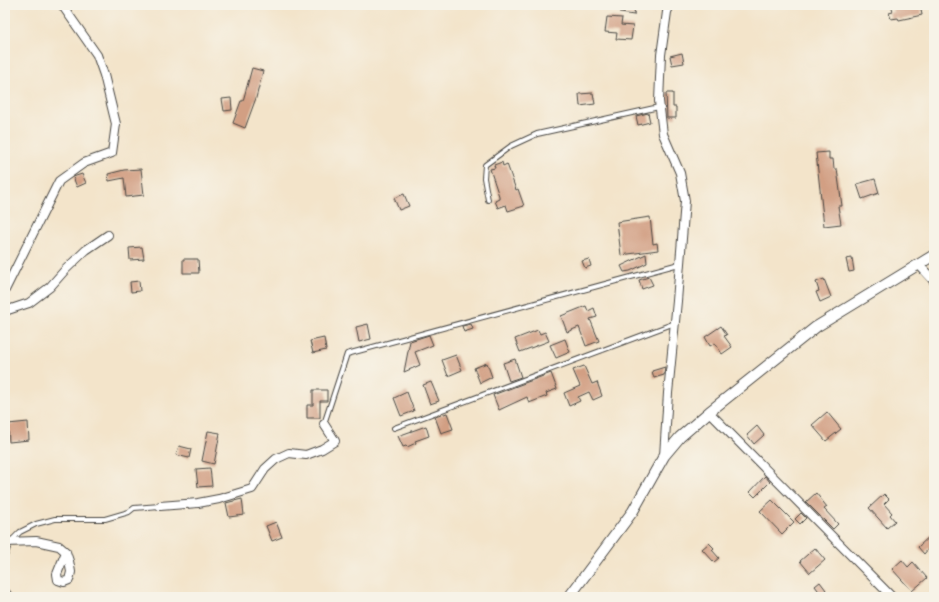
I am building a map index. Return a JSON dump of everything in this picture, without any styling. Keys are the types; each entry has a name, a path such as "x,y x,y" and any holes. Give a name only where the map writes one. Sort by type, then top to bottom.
{"street":[{"path":"5,290 60,181 84,163 112,153 116,124 104,75 97,55 62,5"},
{"path":"664,456 685,201 680,173 664,134 659,107 661,55 667,12 670,5"},
{"path":"5,311 29,303 50,287 86,250 108,235"},
{"path":"569,597 633,511 664,456 680,437 709,412 816,327 934,255"},
{"path":"919,265 934,281"},
{"path":"709,412 892,597"},
{"path":"160,506 219,500 252,489 265,470 276,459 289,452 306,455 335,442 324,424"},
{"path":"7,542 36,541 59,546 66,552"},
{"path":"5,592 9,597"}],"lane":[{"path":"488,200 484,178 485,165 510,146 537,134 659,107"},
{"path":"324,424 347,354 679,264"},
{"path":"394,428 675,322"},
{"path":"5,556 7,542 20,532 36,524 55,519 105,519 129,512 134,508 160,506"}],"building":[{"path":"621,5 635,5 634,15 620,13"},
{"path":"891,5 920,5 922,15 899,20 898,18 891,19 889,13 893,12"},
{"path":"607,17 622,18 621,25 633,26 631,40 616,39 617,33 605,32"},
{"path":"682,53 684,63 672,65 670,56"},
{"path":"252,68 263,71 256,98 245,128 233,123 241,101 243,101"},
{"path":"593,93 595,104 580,106 579,94"},
{"path":"666,93 673,93 673,107 676,107 676,118 667,118"},
{"path":"231,98 232,110 224,111 222,99"},
{"path":"648,113 650,122 638,125 636,116"},
{"path":"829,152 829,159 833,159 834,169 837,169 842,206 838,206 841,224 824,226 816,153"},
{"path":"502,162 503,166 507,164 516,190 518,189 524,206 508,211 506,205 498,208 495,201 499,199 499,196 490,169 495,168 494,165"},
{"path":"141,169 144,195 126,197 124,178 109,181 108,174 124,170"},
{"path":"82,174 86,183 77,187 73,177"},
{"path":"875,179 879,193 862,199 857,184"},
{"path":"404,194 409,206 399,210 394,198"},
{"path":"650,217 653,244 657,243 658,250 621,255 617,222"},
{"path":"142,247 144,259 130,260 129,248"},
{"path":"646,254 647,263 630,271 624,272 621,266"},
{"path":"852,258 854,271 849,272 846,259"},
{"path":"183,259 198,259 199,273 183,273"},
{"path":"589,259 591,266 585,268 582,261"},
{"path":"649,277 653,285 642,289 639,280"},
{"path":"824,279 831,297 820,302 816,292 819,291 816,282"},
{"path":"139,281 140,291 131,292 130,282"},
{"path":"586,306 588,311 594,308 597,317 590,319 599,341 586,346 579,327 567,332 561,316"},
{"path":"368,324 371,339 359,342 356,327"},
{"path":"471,324 473,329 464,332 462,326"},
{"path":"721,326 727,335 724,336 732,347 722,354 715,343 710,346 705,337"},
{"path":"538,330 540,334 545,332 549,341 520,352 515,339"},
{"path":"429,335 433,345 415,352 420,365 404,372 410,341"},
{"path":"324,338 326,350 313,353 310,341"},
{"path":"565,339 570,352 556,358 550,345"},
{"path":"456,355 462,370 448,376 442,360"},
{"path":"515,359 521,377 509,381 503,363"},
{"path":"487,363 492,377 480,383 474,368"},
{"path":"584,366 592,384 597,382 602,396 593,400 589,392 578,397 580,401 569,406 564,393 580,386 573,370"},
{"path":"665,367 664,375 654,378 652,371"},
{"path":"551,373 557,389 546,393 547,396 529,403 527,397 499,410 493,395"},
{"path":"431,382 439,401 430,404 423,385"},
{"path":"313,390 327,390 327,401 320,401 320,418 307,418 307,405 313,405"},
{"path":"407,392 414,411 401,416 394,398"},
{"path":"827,412 841,429 826,441 812,425"},
{"path":"447,413 453,429 441,433 435,417"},
{"path":"28,422 29,440 9,442 8,424"},
{"path":"426,426 429,436 415,441 416,443 407,447 403,447 398,436"},
{"path":"757,426 764,435 754,444 747,435"},
{"path":"208,431 220,433 214,464 202,461"},
{"path":"179,446 191,449 189,458 176,455"},
{"path":"210,468 212,486 198,487 196,469"},
{"path":"765,476 770,482 755,497 750,492"},
{"path":"816,493 827,507 824,509 838,524 833,529 806,502"},
{"path":"884,494 889,499 884,504 892,513 890,515 895,521 887,528 869,508"},
{"path":"242,499 244,515 229,517 226,503"},
{"path":"772,500 794,522 782,534 760,511"},
{"path":"801,513 806,518 800,524 795,519"},
{"path":"276,522 282,537 272,541 266,526"},
{"path":"934,532 934,554 929,548 924,554 918,547"},
{"path":"709,543 714,548 712,550 719,558 714,562 702,549"},
{"path":"815,548 825,560 810,573 800,561"},
{"path":"902,560 908,567 913,562 927,578 912,591 892,569"},
{"path":"820,582 826,590 821,594 815,586"}]}
